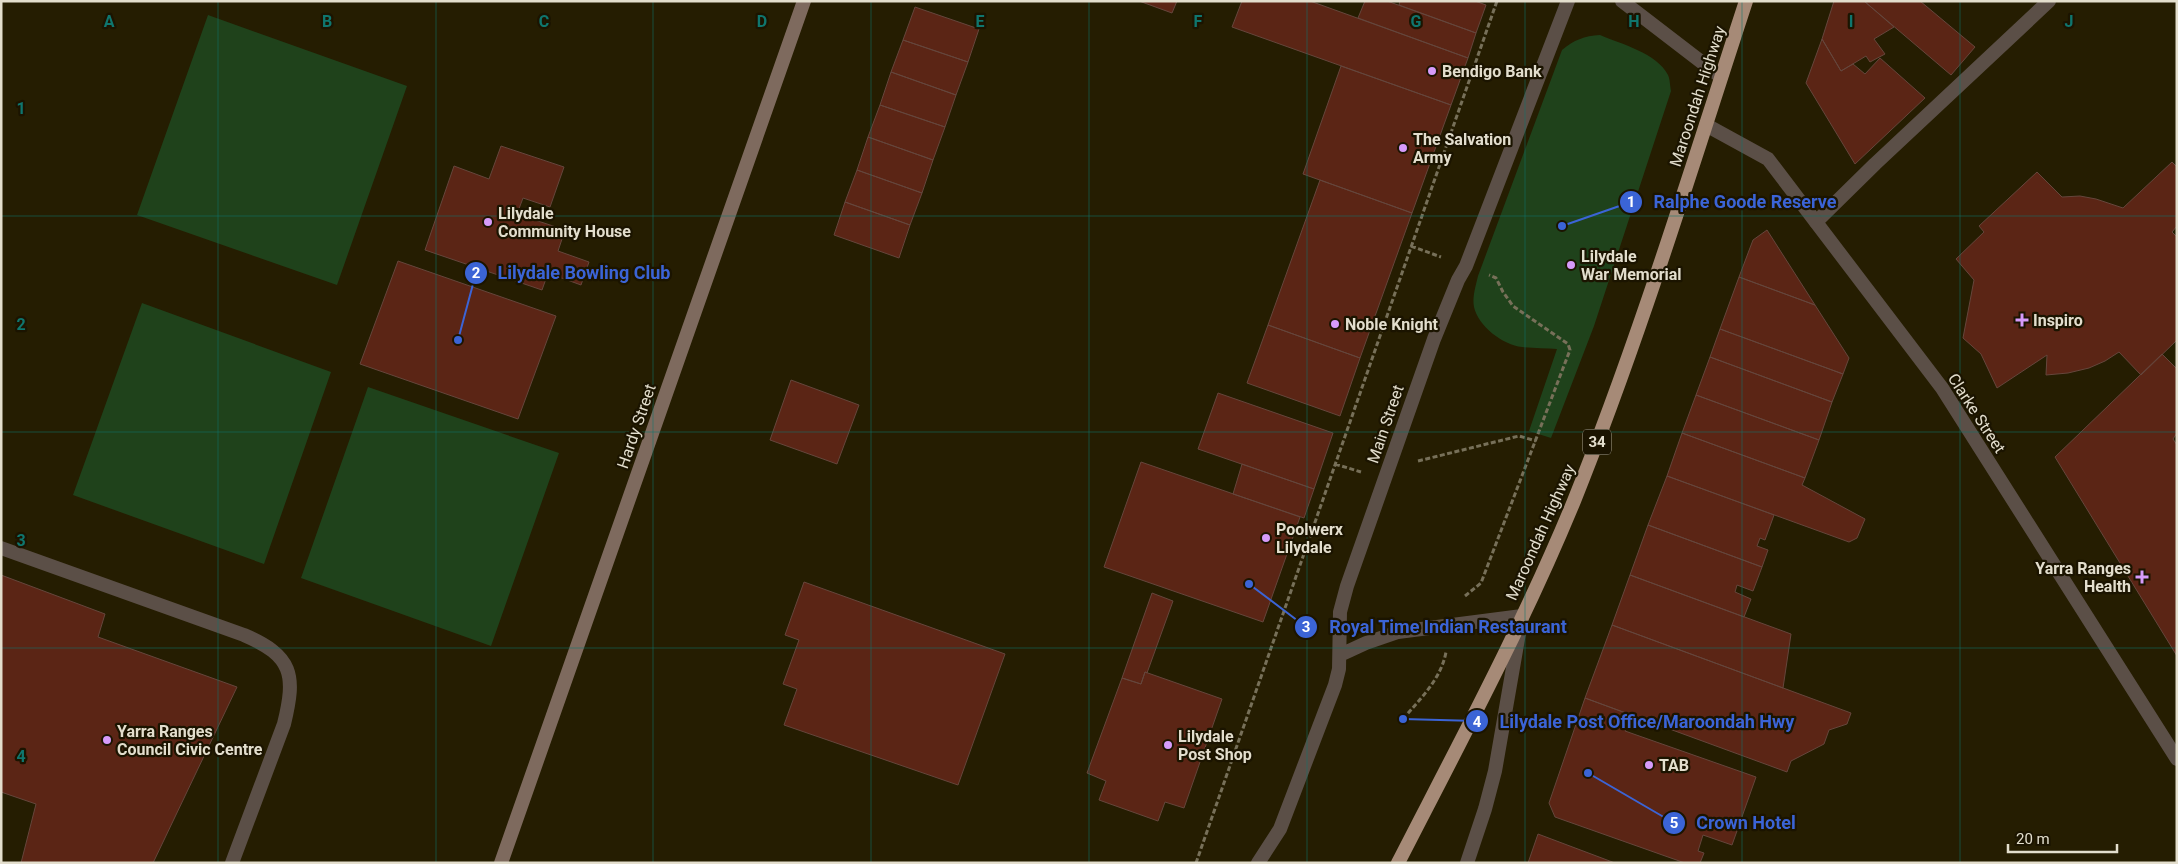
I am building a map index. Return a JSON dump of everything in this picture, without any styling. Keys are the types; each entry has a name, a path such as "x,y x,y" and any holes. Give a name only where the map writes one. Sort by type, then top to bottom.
{"highway":[{"name":"Maroondah Highway","path":"1398,863 1522,616 1572,504 1608,414 1668,243 1746,1"}],"main road":[{"name":"Hardy Street","path":"501,863 804,1"}],"street":[{"name":"Main Street","path":"1258,863 1280,829 1338,678 1340,655 1339,628 1342,603 1434,339 1458,280 1466,266 1568,1"},
{"path":"1622,1 1721,77"},
{"path":"1816,222 2049,1"},
{"name":"Clarke Street","path":"1706,125 1768,159 1942,388 2177,758"},
{"path":"1,548 244,635 266,645 281,657 289,673 289,701 284,724 232,863"},
{"path":"1340,655 1386,635 1522,616 1495,772 1486,809 1467,863"}],"path":[{"path":"1196,863 1496,1"},
{"path":"1404,719 1436,678 1445,654 1448,612 1455,602 1481,583 1569,356 1568,344 1513,306 1496,278 1411,246"},
{"path":"1335,464 1366,473 1519,436 1536,441"}],"green space":[{"path":"208,15 407,86 337,285 137,215"},
{"path":"1600,35 1638,50 1656,61 1668,75 1671,91 1594,326 1551,438 1529,431 1557,349 1522,347 1507,343 1492,333 1476,314 1474,295 1478,276 1562,50 1580,39"},
{"path":"142,303 331,372 264,564 73,495"},
{"path":"368,387 559,453 491,646 301,578"}],"building":[{"path":"1139,1 1177,1 1172,13"},
{"path":"1242,1 1310,1 1468,58 1451,105 1232,27"},
{"path":"1365,1 1387,1 1476,33 1468,58 1358,18"},
{"path":"1400,1 1475,1 1486,5 1476,33 1399,5"},
{"path":"1834,1 1864,1 1894,27 1874,39 1885,54 1870,62 1866,56 1841,71 1822,39"},
{"path":"1864,1 1920,1 1975,47 1951,75"},
{"path":"915,7 979,29 968,62 903,40"},
{"path":"1822,39 1841,71 1853,64 1865,74 1880,58 1925,98 1855,164 1806,83"},
{"path":"903,40 968,62 956,95 891,72"},
{"path":"1341,66 1451,105 1412,213 1303,174"},
{"path":"891,72 956,95 945,127 880,105"},
{"path":"880,105 945,127 933,160 868,137"},
{"path":"868,137 933,160 922,193 857,170"},
{"name":"Lilydale Community House","path":"501,146 564,167 550,207 523,198 517,214 565,230 558,251 589,262 581,285 548,273 542,290 425,250 454,166 489,179"},
{"path":"2172,162 2177,167 2177,226 2172,232 2177,237 2177,340 2141,375 2119,352 2089,368 2068,373 2046,375 2047,355 1997,388 1981,354 1963,338 1974,280 1956,259 1984,232 1979,226 2037,172 2062,197 2080,196 2123,208"},
{"path":"857,170 922,193 910,225 845,202"},
{"path":"1320,180 1412,213 1360,358 1268,325"},
{"path":"845,202 910,225 899,258 834,235"},
{"path":"1767,230 1815,305 1739,277 1753,240"},
{"path":"398,261 556,316 518,419 360,364"},
{"path":"1739,277 1815,305 1849,358 1843,374 1720,329"},
{"path":"1268,325 1360,358 1340,416 1247,383"},
{"path":"1720,329 1843,374 1832,402 1710,357"},
{"name":"Yarra Ranges Health","path":"2162,354 2177,369 2177,433 2173,439 2177,445 2177,656 2055,457"},
{"path":"1710,357 1832,402 1819,440 1696,395"},
{"path":"791,380 859,405 837,464 770,440"},
{"path":"1218,393 1333,433 1314,489 1198,449"},
{"path":"1696,395 1819,440 1805,478 1682,433"},
{"path":"1682,433 1805,478 1802,485 1865,519 1857,538 1849,542 1667,476"},
{"path":"1141,462 1300,517 1263,622 1104,567"},
{"path":"1242,464 1314,489 1304,518 1233,494"},
{"path":"1667,476 1774,515 1765,540 1760,538 1757,546 1768,550 1762,567 1648,525"},
{"path":"1648,525 1762,567 1753,591 1737,585 1735,592 1751,599 1744,617 1630,575"},
{"name":"Yarra Ranges Council Civic Centre","path":"1,575 105,614 98,637 237,687 153,863 21,863 36,804 1,792"},
{"path":"1630,575 1791,634 1783,688 1612,625"},
{"path":"804,582 1005,654 958,785 784,725 797,689 783,684 799,640 785,635"},
{"path":"1152,593 1173,601 1147,673 1145,672 1141,684 1122,678"},
{"path":"1612,625 1851,713 1847,724 1829,730 1824,744 1791,761 1787,772 1585,698"},
{"path":"1145,672 1222,699 1184,808 1165,802 1158,821 1099,800 1106,781 1087,773 1122,678 1141,684"},
{"path":"1585,698 1631,715 1625,731 1756,777 1732,845 1703,835 1698,851 1704,853 1700,863 1685,863 1555,817 1549,803"},
{"path":"1538,834 1615,863 1528,863"}],"place":[{"name":"Bendigo Bank","path":"1432,71"},
{"name":"The Salvation Army","path":"1403,148"},
{"name":"Lilydale Community House","path":"488,222"},
{"name":"Ralphe Goode Reserve","path":"1562,226"},
{"name":"Lilydale War Memorial","path":"1571,265"},
{"name":"Inspiro","path":"2022,320"},
{"name":"Noble Knight","path":"1335,324"},
{"name":"Lilydale Bowling Club","path":"458,340"},
{"name":"Poolwerx Lilydale","path":"1266,538"},
{"name":"Yarra Ranges Health","path":"2142,577"},
{"name":"Royal Time Indian Restaurant","path":"1249,584"},
{"name":"Lilydale Post Office/Maroondah Hwy","path":"1403,719"},
{"name":"Yarra Ranges Council Civic Centre","path":"107,740"},
{"name":"Lilydale Post Shop","path":"1168,745"},
{"name":"TAB","path":"1649,765"},
{"name":"Crown Hotel","path":"1588,773"}]}
